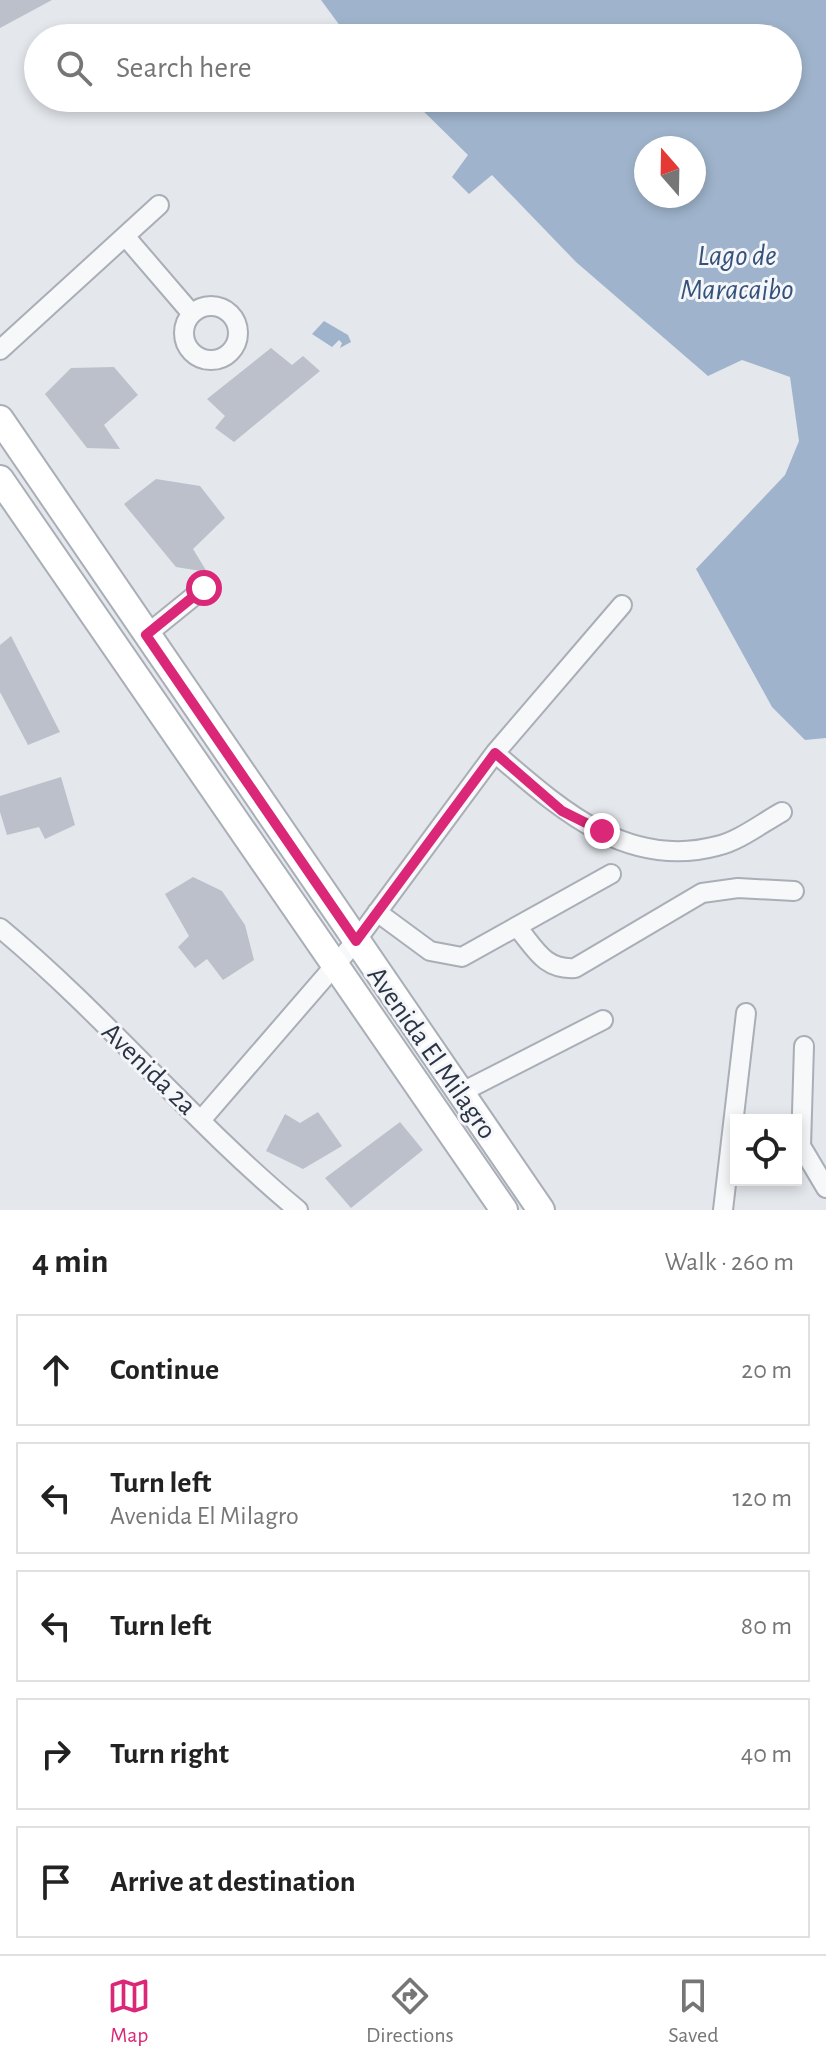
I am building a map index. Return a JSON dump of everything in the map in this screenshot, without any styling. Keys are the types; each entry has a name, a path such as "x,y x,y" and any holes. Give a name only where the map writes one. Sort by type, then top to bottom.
{"main road":[{"name":"Avenida El Milagro","path":"0,419 541,1210"},
{"name":"Avenida El Milagro","path":"0,479 504,1210"}],"street":[{"path":"0,350 159,205"},
{"path":"125,236 192,314"},
{"path":"146,635 204,588"},
{"path":"202,1119 356,941 495,753 622,605"},
{"path":"495,753 562,811 631,847 665,854 719,846 782,812"},
{"path":"377,912 430,951 444,957 462,957 611,874"},
{"path":"518,928 547,964 559,969 575,968 702,893 738,888 794,891"},
{"name":"Avenida 2a","path":"0,928 35,957 202,1119 240,1162 298,1210"},
{"path":"723,1210 746,1013"},
{"path":"462,1092 603,1020"},
{"path":"804,1046 801,1146 826,1188"}],"water":[{"name":"Lago de Maracaibo","path":"321,0 826,0 826,738 805,740 772,707 696,569 785,475 799,441 790,377 742,360 708,376 576,262 492,175 469,194 452,177 468,155 424,112 802,112 802,24 339,24"},
{"path":"324,321 348,335 351,342 340,348 342,343 339,340 332,347 312,334"}],"building":[{"path":"0,0 52,0 0,28"},
{"path":"271,348 292,365 303,356 320,371 234,442 215,428 225,416 207,399"},
{"path":"114,367 138,395 104,425 120,449 87,448 45,394 71,368"},
{"path":"156,479 200,486 225,518 193,549 207,572 176,567 124,504"},
{"path":"11,636 60,732 28,745 0,692 0,645"},
{"path":"61,777 75,825 45,839 39,827 7,835 0,812 0,796"},
{"path":"193,877 222,891 245,925 254,960 223,980 207,959 195,968 178,947 189,936 165,894"},
{"path":"318,1112 342,1146 303,1169 266,1151 285,1114 300,1123"},
{"path":"400,1122 423,1150 351,1208 325,1178"}],"route":[{"path":"204,588 146,635 356,941 495,753 562,811 602,831"}]}
